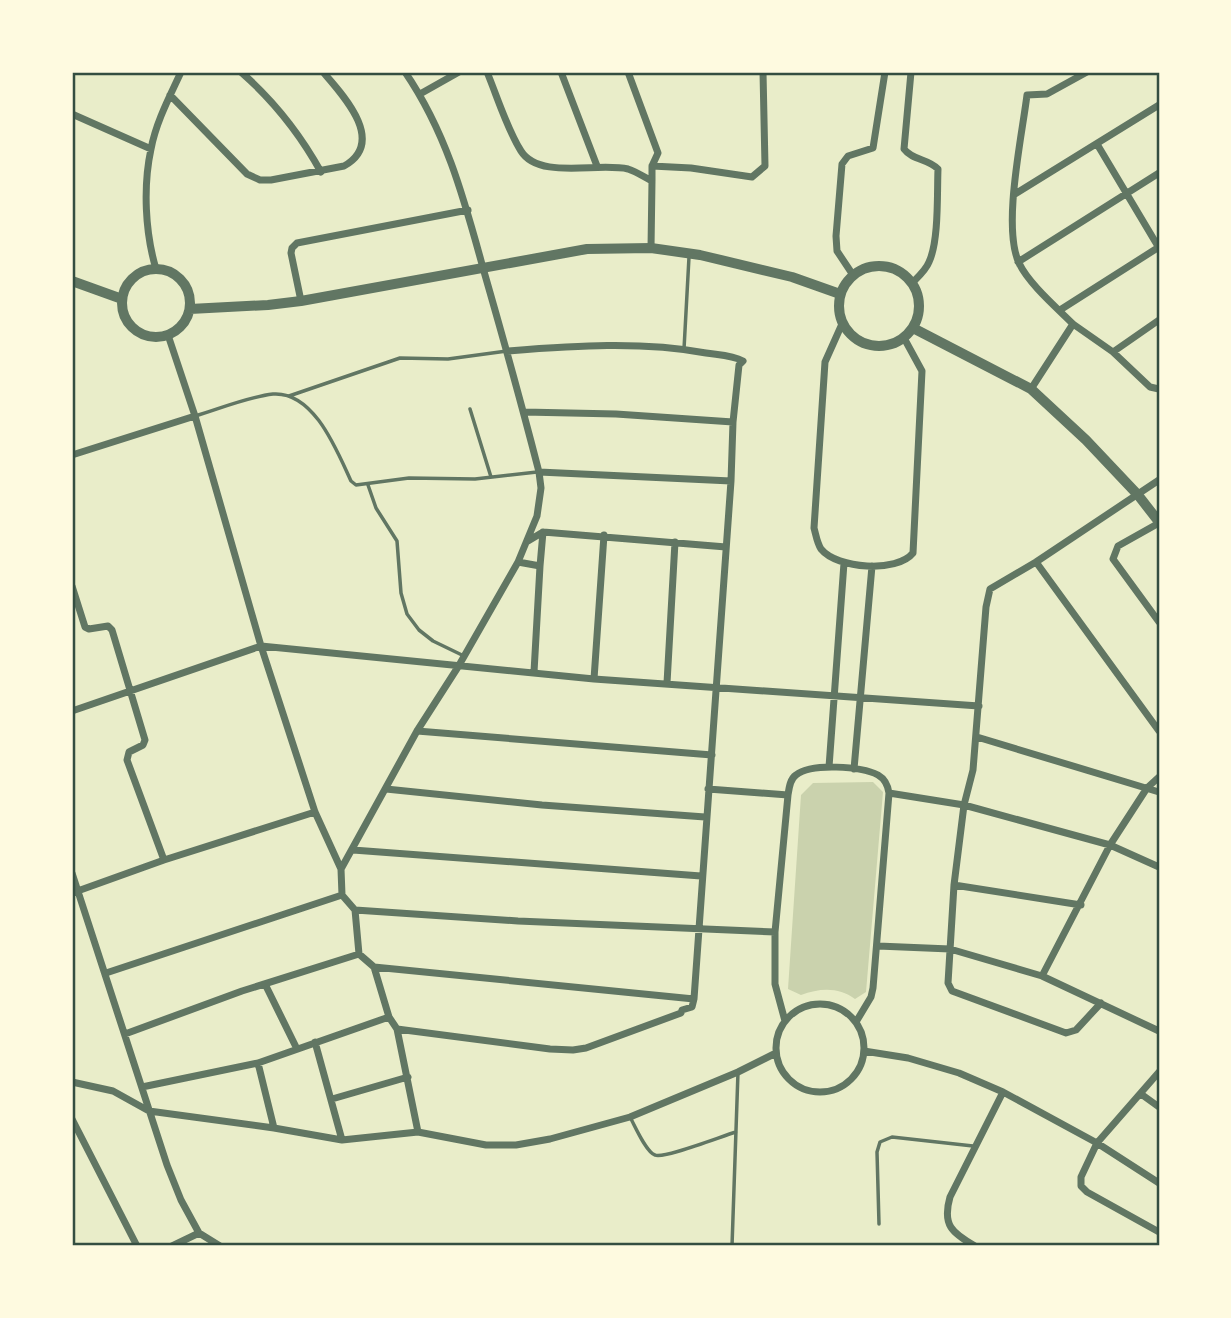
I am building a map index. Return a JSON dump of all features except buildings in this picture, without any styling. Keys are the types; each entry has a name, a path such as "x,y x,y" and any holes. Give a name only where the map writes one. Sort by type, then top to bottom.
{"street":[{"path":"156,269 148,223 147,188 151,149 181,72"},
{"path":"241,72 268,96 287,118 321,172"},
{"path":"170,95 252,177 271,180 344,166 352,162 362,146 363,138 358,119 323,72"},
{"path":"341,869 354,850 417,732 518,562 541,501 539,472 524,412 468,210 450,156 420,94 405,72"},
{"path":"420,94 459,72"},
{"path":"487,72 520,150 531,162 548,168 597,166 627,169 652,181"},
{"path":"561,72 597,166"},
{"path":"628,72 658,153 652,166 651,248"},
{"path":"652,166 691,168 752,177 765,166 763,72"},
{"path":"853,275 837,251 842,164 848,156 873,148 885,72"},
{"path":"911,72 904,149 909,155 938,169 934,244 928,265 912,283"},
{"path":"1087,72 1047,94 1027,95 1015,194 1013,242 1018,262 1025,274 1073,324 1113,352 1150,387 1159,389"},
{"path":"1015,194 1159,105"},
{"path":"72,114 151,149"},
{"path":"1060,310 1159,248 1097,144"},
{"path":"1018,262 1159,173"},
{"path":"301,301 291,253 296,243 468,210"},
{"path":"190,309 301,301 587,249 651,248 792,277 840,294"},
{"path":"877,266 891,268 912,283 919,305 918,318 904,338 881,347 869,346 848,334 842,324 838,304 840,294 853,275 877,266"},
{"path":"156,269 166,270 183,281 188,289 190,309 183,325 169,335 157,337 145,336 135,330 122,311 122,299 130,281 137,274 156,269"},
{"path":"72,281 122,299"},
{"path":"1113,352 1159,320"},
{"path":"842,324 825,362 814,528 820,548 844,563 872,566 895,564 908,559 913,553 922,371 904,338"},
{"path":"1031,388 1073,324"},
{"path":"913,327 1031,388 1086,440 1138,495 1159,523 1118,546 1113,559 1159,622"},
{"path":"169,335 261,646 315,812 341,869 342,895 355,910 359,954 374,967 389,1017 397,1029 418,1132"},
{"path":"397,1029 573,1050 586,1048 681,1013 692,1006 694,999 733,422 739,365 743,361 684,349 620,345 507,351"},
{"path":"524,412 616,414 733,422"},
{"path":"72,455 195,416"},
{"path":"539,472 731,481"},
{"path":"1101,1003 1076,1030 1066,1033 952,991 948,983 954,885 964,806 974,770 987,597 990,589 1036,562 1159,480"},
{"path":"528,541 542,532 726,547"},
{"path":"534,672 542,532"},
{"path":"594,678 604,536"},
{"path":"667,683 675,542"},
{"path":"518,562 540,566"},
{"path":"1036,562 1159,731"},
{"path":"829,767 844,563"},
{"path":"855,769 872,566"},
{"path":"72,586 85,627 111,628 145,740 143,745 129,752 127,760 164,860"},
{"path":"72,711 261,646 458,667 979,706"},
{"path":"417,732 712,755"},
{"path":"976,737 1159,792"},
{"path":"785,1021 775,984 775,932 788,795 791,780 795,775 806,770 829,767 855,769 877,775 884,779 889,793 878,946 871,997 856,1022"},
{"path":"1042,976 1110,845 1147,788 1159,777"},
{"path":"386,789 542,806 705,817"},
{"path":"708,789 788,795"},
{"path":"889,793 964,806 1110,845 1159,866"},
{"path":"75,892 164,860 315,812"},
{"path":"354,850 701,876"},
{"path":"72,873 75,892 106,973 149,1111 177,1188 199,1233 220,1246"},
{"path":"954,885 1081,905"},
{"path":"106,973 342,895"},
{"path":"355,910 518,921 775,932"},
{"path":"878,946 950,949 1042,976 1159,1031"},
{"path":"125,1034 359,954"},
{"path":"374,967 694,999"},
{"path":"265,984 296,1049"},
{"path":"807,1006 834,1006 856,1022 861,1031 864,1051 860,1065 852,1077 841,1086 828,1091 813,1091 788,1079 780,1067 776,1053 779,1031 795,1012 807,1006"},
{"path":"142,1087 258,1063 389,1017"},
{"path":"315,1042 342,1140"},
{"path":"864,1051 934,1065 1003,1092 1097,1143 1159,1183"},
{"path":"72,1082 113,1091 149,1111 342,1140 418,1132 486,1146 516,1145 550,1139 630,1117 738,1072 776,1053"},
{"path":"258,1063 274,1128"},
{"path":"1159,1072 1097,1143 1081,1177 1083,1189 1159,1232"},
{"path":"332,1100 408,1077"},
{"path":"975,1246 952,1229 947,1220 946,1208 1003,1092"},
{"path":"1141,1094 1159,1107"},
{"path":"72,1119 137,1246"},
{"path":"172,1246 199,1233"}],"lane":[{"path":"684,349 690,255"},
{"path":"195,416 270,394 289,396 400,358 448,359 507,351"},
{"path":"289,396 309,411 329,433 353,483 368,485 426,477 475,479 539,472"},
{"path":"470,409 491,477"},
{"path":"368,485 376,508 397,541 401,593 407,614 419,630 433,641 464,656"},
{"path":"732,1246 738,1072"},
{"path":"630,1117 649,1151 658,1156 670,1155 692,1145 736,1132"},
{"path":"878,1224 877,1152 880,1142 891,1137 975,1146"}],"green space":[{"path":"873,782 883,792 866,992 855,999 842,992 829,990 801,995 788,989 801,795 813,783"}]}
